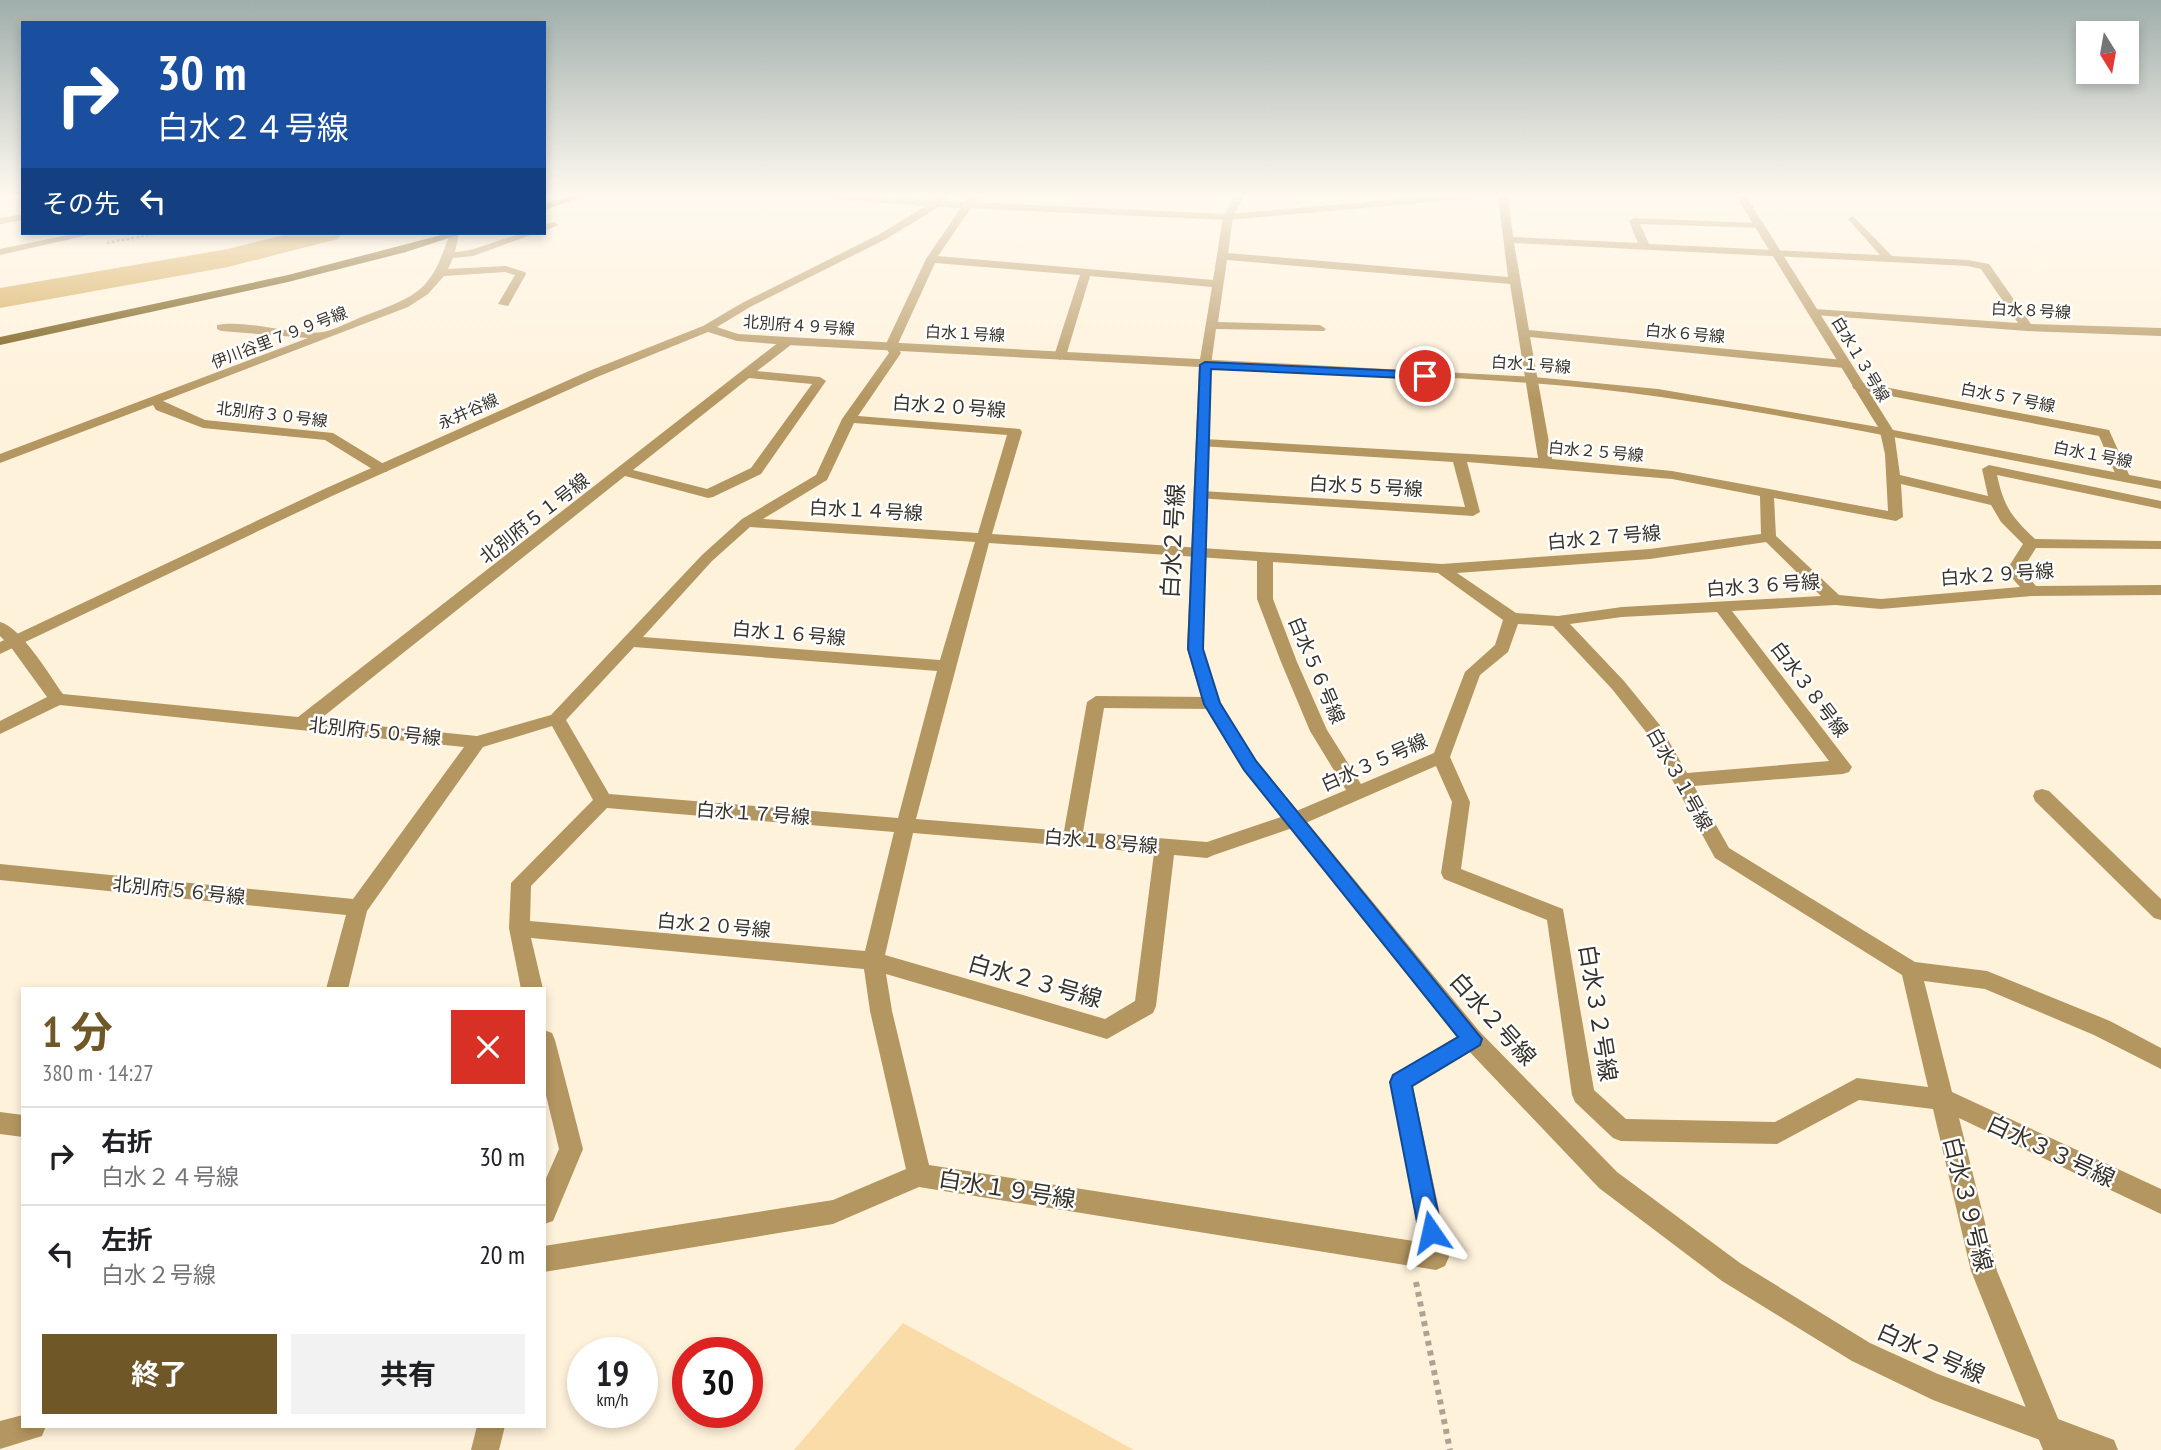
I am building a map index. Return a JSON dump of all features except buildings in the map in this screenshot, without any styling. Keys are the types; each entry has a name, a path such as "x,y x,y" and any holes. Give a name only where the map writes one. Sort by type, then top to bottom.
{"main road":[{"path":"0,341 285,281 354,264"}],"street":[{"name":"伊川谷里７９９号線","path":"0,458 157,401 416,299 427,293 446,264"},
{"name":"永井谷線","path":"8,645 382,469 593,374 708,328 746,305 829,264"},
{"path":"891,346 928,264"},
{"path":"982,264 1216,284"},
{"name":"白水２号線","path":"1220,264 1205,365 1195,649 1212,704 1250,765 1472,1039 1608,1180 1731,1272 1861,1352 2054,1440 2104,1450"},
{"path":"1312,264 1517,281"},
{"path":"1513,264 1546,463"},
{"name":"白水１３号線","path":"1784,264 1887,432"},
{"path":"1954,264 1986,266 2027,327"},
{"path":"440,273 506,269 521,274 504,304"},
{"path":"1059,356 1086,273"},
{"name":"白水８号線","path":"1815,312 2027,327 2161,332"},
{"path":"1210,325 1320,329"},
{"path":"221,327 326,336"},
{"name":"北別府４９号線","path":"708,328 737,337 891,346"},
{"name":"白水６号線","path":"1523,333 1844,364"},
{"name":"北別府５１号線","path":"303,723 788,341"},
{"name":"白水１号線","path":"891,346 1534,381 1658,393 1887,432 2161,485"},
{"name":"白水２０号線","path":"556,719 707,558 747,522 822,477 849,419 895,354 891,346"},
{"path":"624,472 708,494 757,471 820,381 748,374"},
{"name":"白水５７号線","path":"1858,387 2104,433 2123,477"},
{"name":"北別府３０号線","path":"157,401 161,407 203,424 328,436 382,469"},
{"name":"白水２０号線","path":"519,928 873,961 903,824 945,666 1014,432 849,419"},
{"name":"白水２５号線","path":"1204,443 1546,463 1672,475 1896,517 1894,478 1887,432"},
{"name":"白水５５号線","path":"1202,495 1473,512 1459,459"},
{"path":"2161,505 1989,470 1996,502 2006,519 2031,543 2161,545"},
{"path":"1894,478 1996,502"},
{"path":"1767,494 1769,537"},
{"name":"白水１４号線","path":"747,522 1199,551"},
{"name":"白水２７号線","path":"1442,569 1650,554 1769,537"},
{"name":"白水３６号線","path":"1769,537 1835,600"},
{"path":"2031,543 2014,571 2032,591"},
{"path":"1199,551 1442,569 1513,618 1558,621"},
{"name":"白水５６号線","path":"1265,556 1265,599 1289,662 1319,731 1357,792"},
{"name":"白水２９号線","path":"1835,600 1881,604 2032,591 2161,590"},
{"name":"白水３６号線","path":"1558,621 1622,612 1835,600"},
{"name":"白水３８号線","path":"1681,780 1843,767 1722,608"},
{"name":"白水３５号線","path":"1294,821 1441,757 1473,672 1502,648 1513,618"},
{"name":"白水３１号線","path":"1558,621 1653,727 1722,853 1911,970 1987,980 2102,1027 2161,1059"},
{"path":"0,627 8,645 58,699 0,728"},
{"name":"白水１６号線","path":"629,641 945,666"},
{"name":"北別府５０号線","path":"58,699 477,743 358,908 338,987"},
{"path":"1072,839 1096,702 1212,704"},
{"path":"477,743 556,719 604,801 521,883 519,928 533,987"},
{"name":"白水３２号線","path":"1441,757 1461,802 1451,873 1556,915 1583,1095 1621,1130 1777,1133 1857,1089 1942,1099"},
{"path":"2042,796 2161,912"},
{"name":"白水１７号線","path":"604,801 903,824"},
{"name":"白水１８号線","path":"903,824 1207,850 1294,821"},
{"name":"白水２３号線","path":"873,961 1107,1029 1145,1006 1165,846"},
{"name":"北別府５６号線","path":"0,872 358,908"},
{"path":"873,961 881,1011 919,1175"},
{"name":"白水３９号線","path":"1911,970 1984,1271 2054,1440"},
{"name":"白水１９号線","path":"546,1259 833,1212 919,1175 1436,1257 1401,1082 1472,1039"},
{"path":"546,1048 571,1149 546,1207"},
{"name":"白水３３号線","path":"1942,1099 2161,1202"},
{"path":"0,1123 21,1126"},
{"path":"0,1435 25,1428"},
{"path":"485,1450 490,1428"}],"path":[{"path":"1411,1253 1450,1450"}],"shaded area":[{"path":"903,1323 1134,1450 794,1450"}],"waterway":[{"path":"0,298 196,264"}],"route":[{"path":"1425,376 1205,365 1195,649 1212,704 1250,765 1472,1039 1401,1082 1431,1232"}]}
